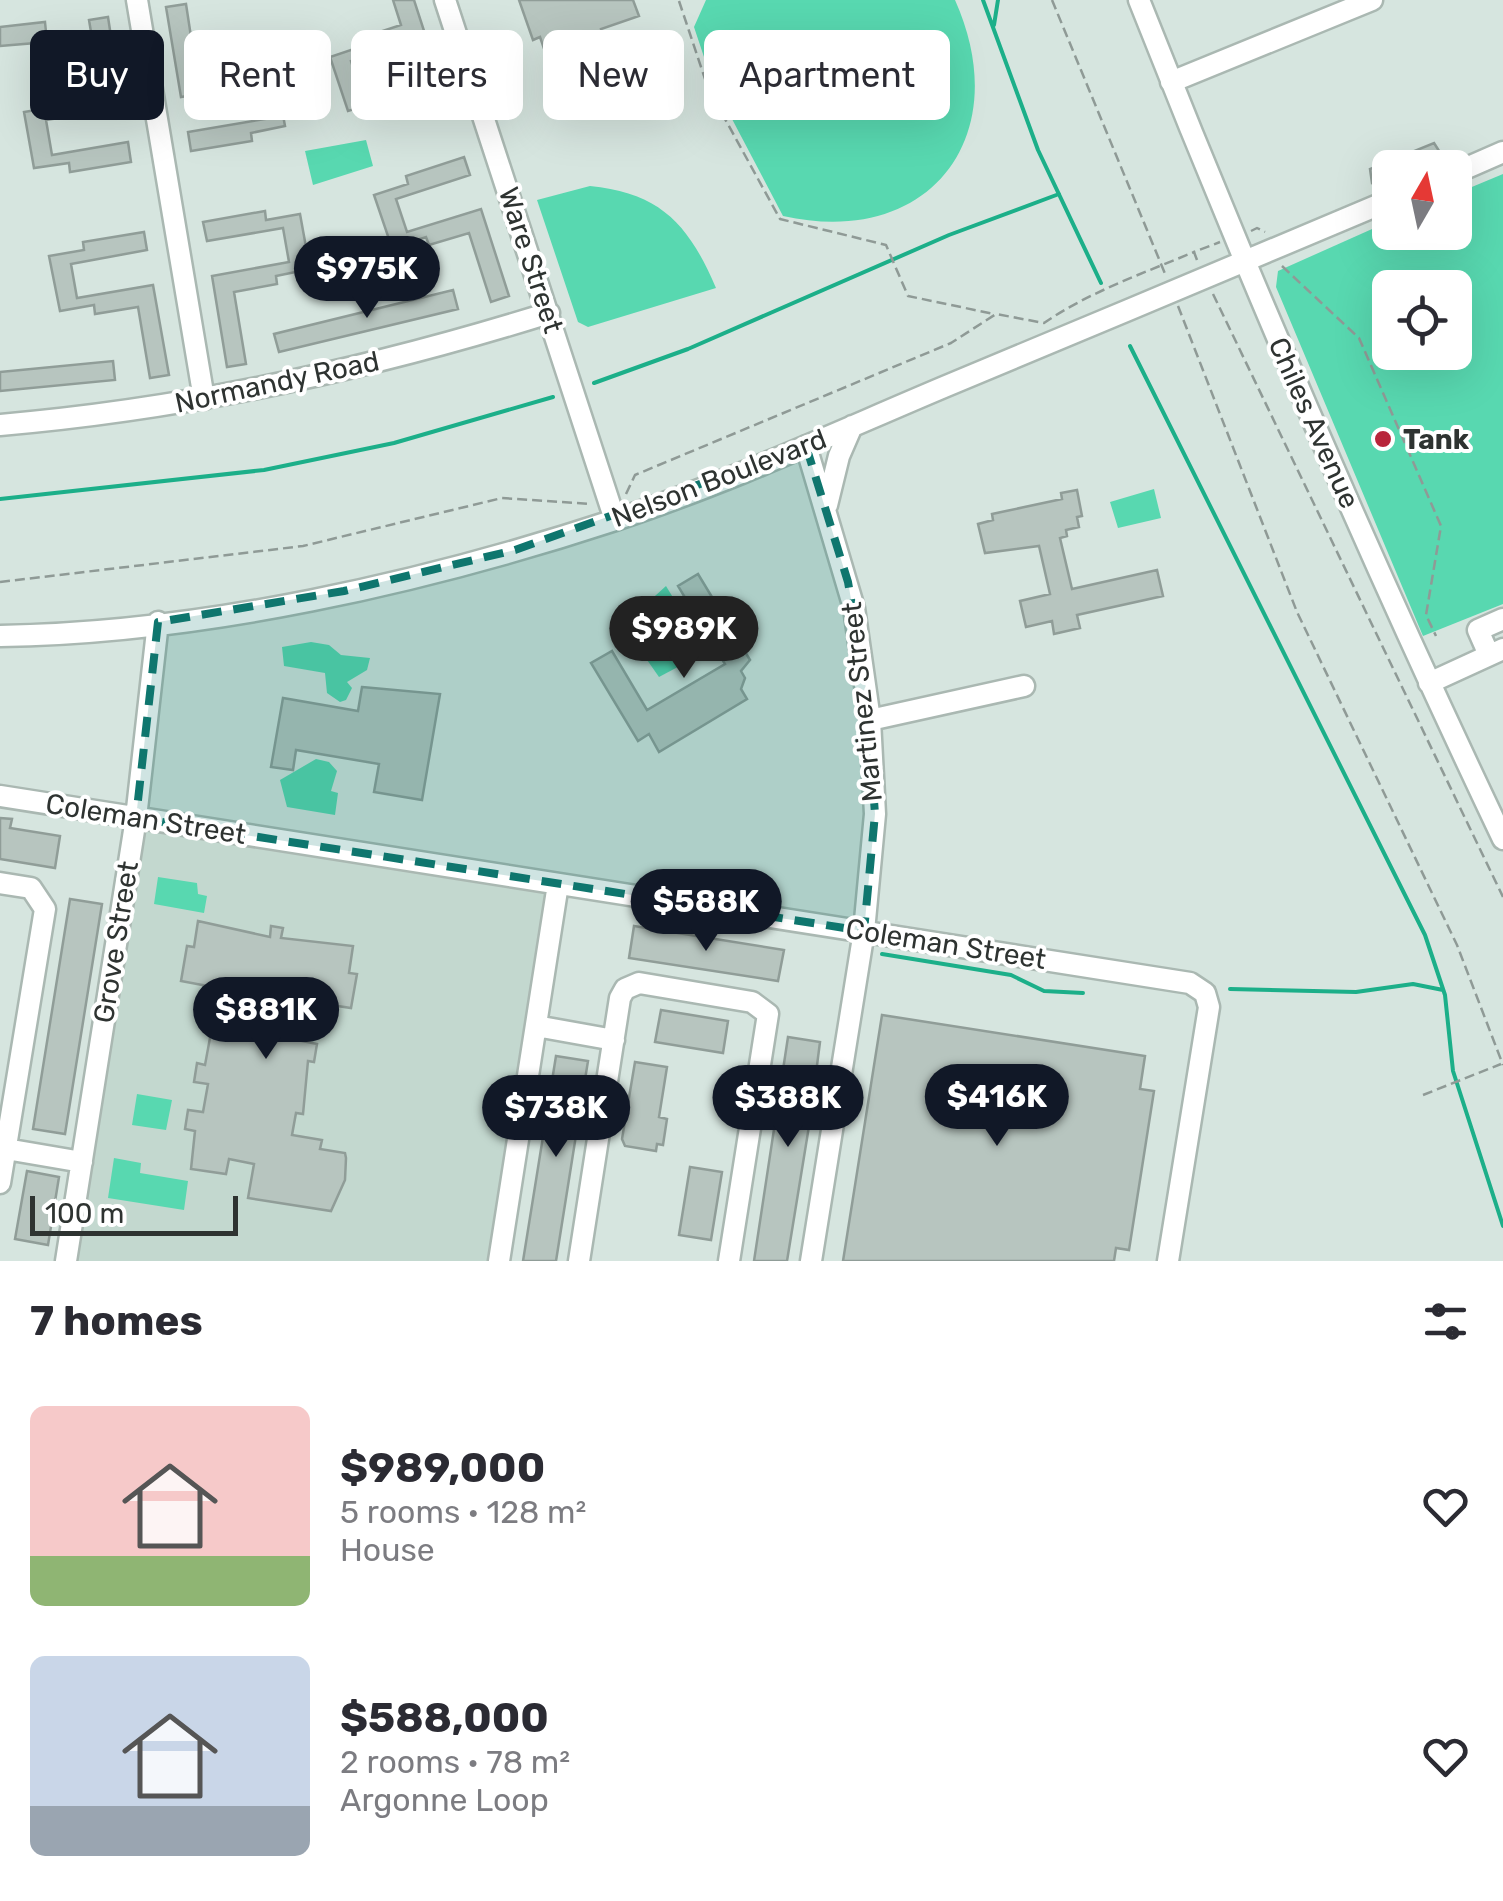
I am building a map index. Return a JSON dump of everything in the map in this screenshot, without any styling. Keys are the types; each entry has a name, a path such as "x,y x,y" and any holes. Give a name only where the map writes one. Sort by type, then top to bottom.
{"street":[{"path":"137,0 204,399"},
{"name":"Ware Street","path":"446,0 615,520"},
{"name":"Chiles Avenue","path":"1139,0 1243,262 1428,683 1503,840"},
{"path":"1172,82 1372,0"},
{"path":"1472,165 1503,152"},
{"name":"Nelson Boulevard","path":"4,637 158,622 388,582 615,520 806,446 1372,208"},
{"name":"Normandy Road","path":"0,426 204,399 412,354 549,314"},
{"path":"827,507 839,456 852,426"},
{"name":"Martinez Street","path":"806,446 854,608 870,720 876,814 864,931 811,1261"},
{"path":"1428,683 1496,652 1478,630 1503,619"},
{"name":"Grove Street","path":"66,1261 136,818 158,622"},
{"path":"870,720 1024,686"},
{"name":"Coleman Street","path":"0,796 1190,982 1200,988 1209,1007 1168,1261"},
{"path":"0,883 31,888 45,910 0,1183"},
{"path":"499,1261 558,884"},
{"path":"578,1261 622,994 638,983 752,1002 768,1014 729,1261"},
{"path":"536,1026 614,1040"},
{"path":"6,1149 82,1162"}],"path":[{"path":"1052,0 1297,612 1457,945 1503,1064 1423,1096"},
{"path":"679,1 708,88 780,219 886,245 908,296 996,314"},
{"path":"1274,249 1282,265 1359,338 1441,526 1426,616 1436,636"}],"highlighted area":[{"path":"806,446 848,582 865,679 875,814 864,931 136,818 158,622 344,591 515,550"}],"shaded area":[{"path":"136,818 558,884 499,1261 66,1261"}],"green space":[{"path":"706,0 955,0 971,50 975,96 966,137 947,171 918,198 880,215 835,222 783,216 733,120 950,120 950,30 704,30 704,57 694,27"},
{"path":"366,140 373,166 313,185 305,151"},
{"path":"1503,174 1503,604 1423,636 1276,287 1278,271 1372,229 1372,250 1472,250 1472,187"},
{"path":"590,186 636,196 670,216 695,246 716,288 588,327 578,322 537,200"},
{"path":"1154,489 1161,518 1118,528 1110,502"},
{"path":"666,586 697,637 691,639 692,650 681,652 689,661 659,677 638,647 651,630 645,605"},
{"path":"311,642 329,645 341,655 370,658 367,670 347,682 352,688 346,700 340,702 327,693 325,673 284,666 282,647"},
{"path":"316,759 329,762 337,771 331,791 338,793 335,815 287,807 280,780"},
{"path":"158,877 197,883 198,894 207,896 204,913 154,904"},
{"path":"137,1094 172,1100 166,1130 132,1125"},
{"path":"114,1158 141,1163 140,1173 188,1181 184,1210 108,1198"}],"building":[{"path":"393,0 414,0 424,30 386,30 401,25"},
{"path":"519,0 633,0 639,16 601,30 543,30 543,46 540,37 533,40"},
{"path":"186,4 190,30 184,30 184,96 181,97 166,7"},
{"path":"108,17 110,30 91,30 89,20"},
{"path":"45,22 46,30 30,30 30,43 0,46 0,27"},
{"path":"351,50 351,110 348,111 331,57"},
{"path":"30,111 30,120 46,120 52,155 128,142 131,162 70,172 69,163 34,168 24,112"},
{"path":"259,120 284,120 285,126 251,133 252,141 191,151 188,132"},
{"path":"1434,143 1438,150 1417,150"},
{"path":"464,157 470,175 396,199 407,232 481,209 509,296 491,302 469,233 429,245 426,237 392,248 374,195 408,184 406,176"},
{"path":"265,211 266,220 300,214 310,269 276,276 277,284 234,292 246,364 227,367 212,276 289,262 283,228 207,241 203,222"},
{"path":"144,232 147,250 71,264 77,298 153,285 169,375 150,378 138,307 95,314 94,305 60,311 49,256 84,250 83,242"},
{"path":"453,290 458,309 279,352 274,334"},
{"path":"113,361 115,380 0,391 0,372"},
{"path":"1077,490 1082,516 1077,517 1079,527 1066,530 1067,536 1060,538 1072,589 1157,570 1163,596 1077,615 1080,628 1054,634 1052,621 1026,627 1020,601 1050,594 1039,546 985,553 978,524 993,520 992,514 1062,499 1061,493"},
{"path":"698,574 750,660 741,671 745,678 741,689 747,699 659,752 649,734 638,741 591,663 612,651 647,710 725,664 678,586"},
{"path":"362,687 440,694 422,800 374,792 379,764 296,750 293,770 271,767 283,698 358,711"},
{"path":"0,818 12,819 10,828 60,836 55,868 0,859"},
{"path":"70,899 102,904 65,1134 33,1129"},
{"path":"198,921 270,937 271,926 283,928 281,938 353,946 349,973 357,974 351,1008 298,1000 292,1039 317,1044 314,1062 308,1061 303,1114 296,1113 292,1135 322,1140 320,1149 345,1153 345,1180 331,1211 248,1198 254,1164 229,1159 226,1174 191,1169 195,1131 185,1129 188,1110 203,1112 208,1084 194,1082 197,1063 205,1065 212,1027 240,1030 245,993 181,981 187,946 194,947"},
{"path":"634,926 784,950 778,981 629,958"},
{"path":"661,1010 728,1021 723,1053 655,1042"},
{"path":"882,1015 1145,1056 1140,1089 1154,1091 1129,1250 1116,1248 1114,1261 843,1261"},
{"path":"788,1037 820,1042 810,1120 787,1261 754,1261"},
{"path":"556,1056 588,1061 556,1261 523,1261"},
{"path":"635,1062 667,1067 659,1117 667,1119 663,1145 657,1144 656,1151 625,1146 622,1139"},
{"path":"690,1167 722,1172 711,1240 679,1235"},
{"path":"27,1171 59,1177 48,1245 15,1239"}],"waterway":[{"path":"983,0 1038,150 1101,283"},
{"path":"994,25 998,0"},
{"path":"594,383 688,349 949,235 1059,194"},
{"path":"1130,346 1425,935 1445,995 1453,1071 1503,1226"},
{"path":"0,499 264,470 394,443 553,397"},
{"path":"882,954 1011,975 1044,991 1083,993"},
{"path":"1230,989 1356,992 1413,984 1443,990"}],"place":[{"name":"Tank","path":"1383,439"}]}
